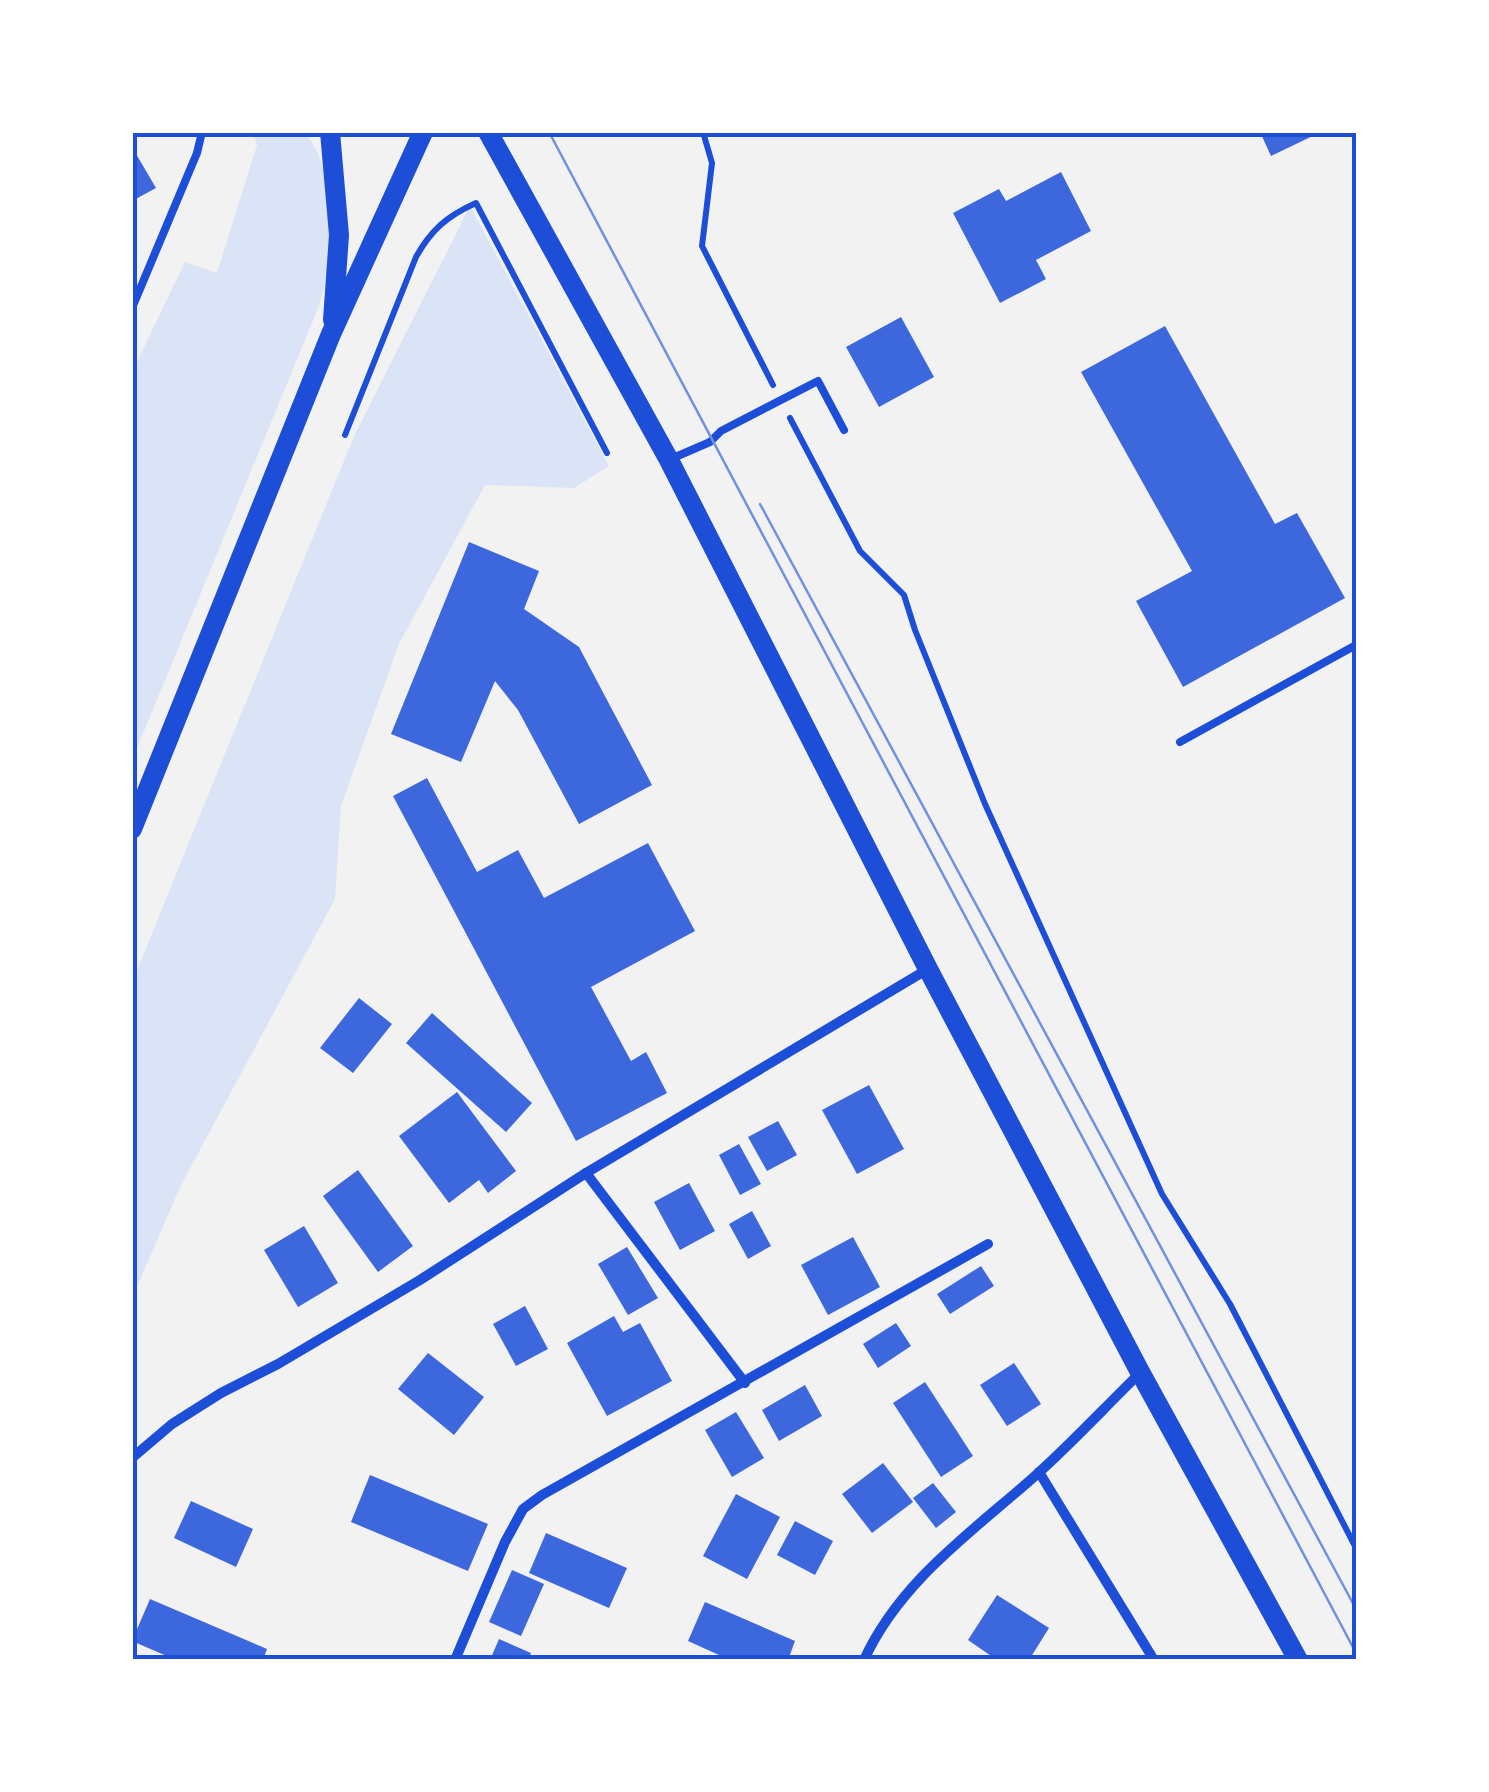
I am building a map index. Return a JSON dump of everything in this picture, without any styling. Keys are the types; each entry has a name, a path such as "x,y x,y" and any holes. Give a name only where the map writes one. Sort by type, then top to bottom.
{"main road":[{"path":"330,132 339,235 332,334"},
{"path":"132,829 332,334 423,132"},
{"path":"488,132 670,460 928,969 1140,1372 1298,1660"}],"street":[{"path":"132,1458 172,1424 221,1393 420,1280 586,1172 928,969"},
{"path":"586,1172 745,1383"},
{"path":"455,1660 523,1509 988,1244"},
{"path":"864,1660 874,1639 920,1575 1039,1472 1140,1372"},
{"path":"1039,1472 1154,1660"}],"lane":[{"path":"132,308 197,154 202,132"},
{"path":"670,460 818,381 844,430"},
{"path":"1180,742 1356,644"}],"path":[{"path":"703,132 712,164 702,246 860,551 904,596 985,804 1162,1194 1230,1304 1356,1548"},
{"path":"344,435 416,257 428,236 449,216 476,204 607,454"}],"shaded area":[{"path":"253,133 305,133 313,144 329,193 333,229 330,266 319,306 133,758 132,372 185,262 217,273 257,145"},
{"path":"470,206 609,466 574,488 485,485 399,644 341,806 335,899 181,1185 133,1296 133,980 354,436"}],"building":[{"path":"1260,132 1321,132 1271,156"},
{"path":"132,147 156,188 132,201"},
{"path":"1061,172 1091,231 1036,260 1046,279 1000,303 953,213 999,189 1006,201"},
{"path":"901,317 934,377 879,407 846,347"},
{"path":"1165,326 1275,524 1297,513 1345,598 1183,687 1136,601 1192,571 1081,372"},
{"path":"469,542 539,571 524,609 579,647 652,785 579,824 518,710 495,681 461,762 391,734"},
{"path":"427,778 477,872 518,850 544,898 648,843 695,931 591,987 631,1061 646,1052 667,1093 576,1141 393,796"},
{"path":"359,998 392,1024 353,1073 320,1048"},
{"path":"432,1013 532,1103 506,1132 406,1043"},
{"path":"869,1085 904,1149 857,1174 822,1110"},
{"path":"457,1092 516,1171 488,1193 479,1180 449,1203 399,1136"},
{"path":"778,1121 797,1155 767,1171 748,1137"},
{"path":"739,1144 761,1184 740,1195 719,1155"},
{"path":"358,1170 413,1246 378,1272 323,1196"},
{"path":"689,1183 715,1231 680,1250 654,1202"},
{"path":"752,1211 771,1246 748,1259 729,1224"},
{"path":"304,1226 338,1283 298,1307 264,1250"},
{"path":"853,1237 880,1287 828,1315 801,1265"},
{"path":"627,1247 658,1298 628,1315 598,1264"},
{"path":"981,1266 994,1286 950,1314 937,1294"},
{"path":"525,1306 548,1349 516,1366 493,1324"},
{"path":"614,1316 623,1332 640,1323 672,1381 607,1416 567,1343"},
{"path":"896,1323 911,1346 878,1368 863,1344"},
{"path":"428,1353 484,1397 454,1435 398,1389"},
{"path":"1014,1363 1041,1404 1007,1426 980,1385"},
{"path":"925,1382 973,1456 941,1477 893,1403"},
{"path":"805,1385 822,1416 779,1441 762,1410"},
{"path":"736,1412 764,1458 732,1477 705,1430"},
{"path":"883,1463 913,1502 872,1533 842,1494"},
{"path":"370,1475 488,1524 468,1571 351,1522"},
{"path":"933,1483 956,1512 936,1528 913,1498"},
{"path":"736,1494 780,1517 747,1579 703,1556"},
{"path":"191,1501 253,1529 236,1567 174,1538"},
{"path":"795,1521 833,1541 815,1575 777,1555"},
{"path":"546,1533 627,1568 609,1608 529,1573"},
{"path":"512,1570 544,1584 521,1636 489,1622"},
{"path":"997,1595 1049,1628 1029,1660 997,1660 968,1640"},
{"path":"150,1599 267,1649 263,1660 176,1660 132,1641"},
{"path":"705,1602 795,1641 788,1660 730,1660 688,1641"},
{"path":"499,1639 531,1653 528,1660 490,1660"}],"tram line":[{"path":"549,132 1356,1653"},
{"path":"760,504 1356,1609"}]}
